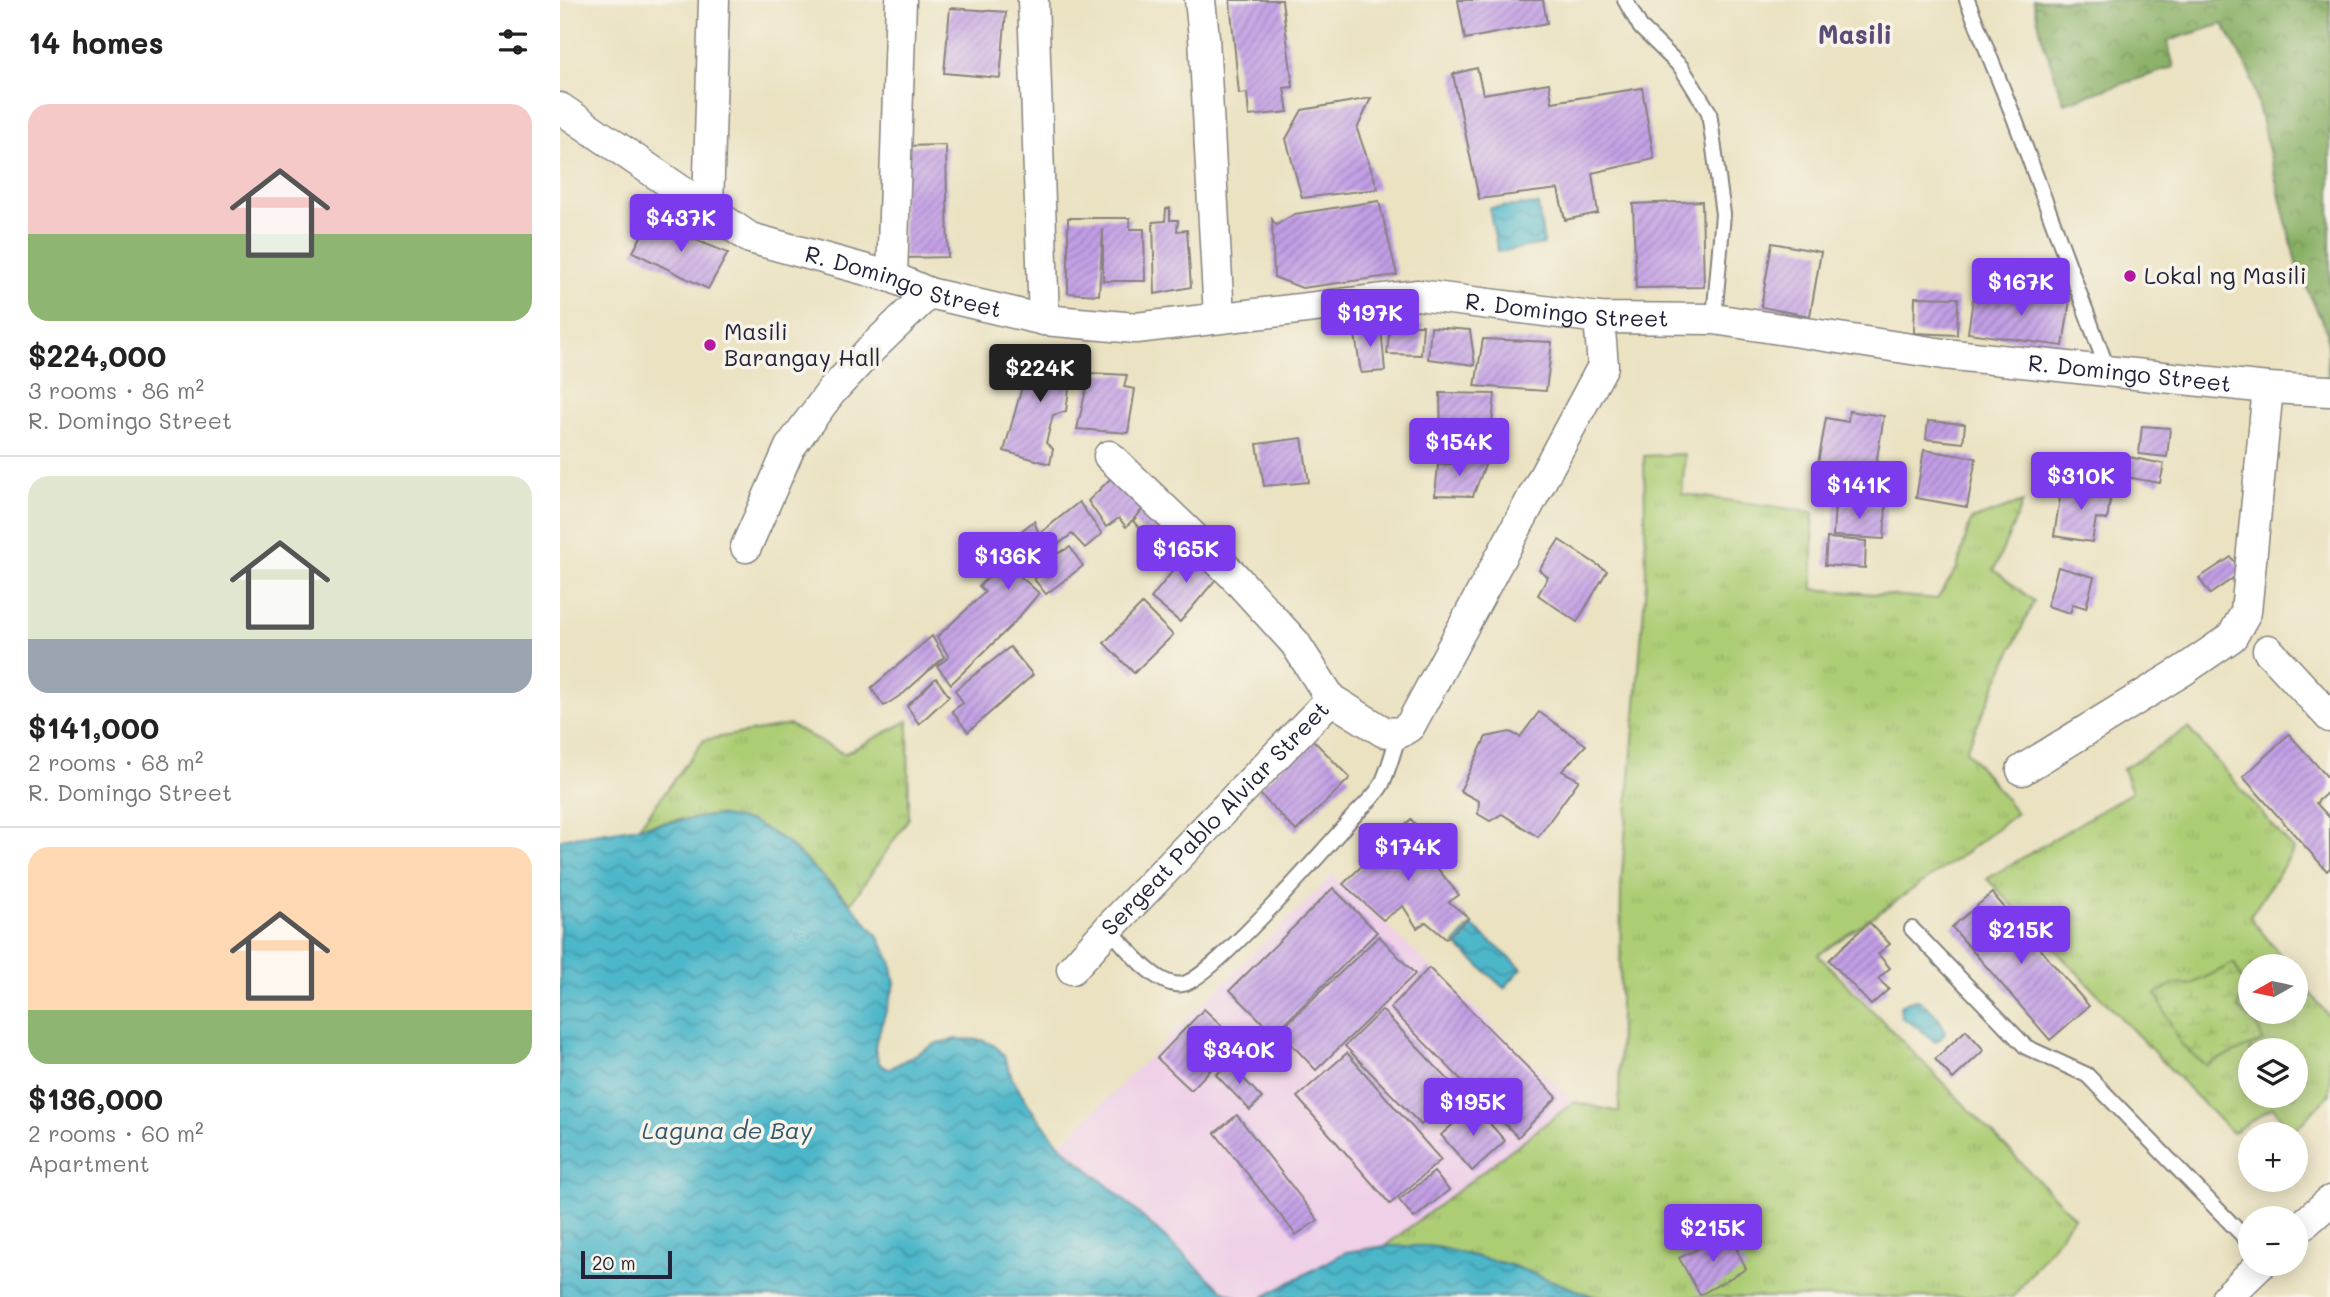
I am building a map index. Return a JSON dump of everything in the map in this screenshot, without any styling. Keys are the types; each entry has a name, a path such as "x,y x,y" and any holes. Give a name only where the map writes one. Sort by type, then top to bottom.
{"street":[{"path":"708,208 714,0"},
{"path":"892,277 901,0"},
{"path":"1033,0 1044,320"},
{"path":"1200,0 1219,317"},
{"name":"R. Domingo Street","path":"560,108 750,238 892,277 929,293 1044,320 1136,328 1418,295 1599,318 1714,319 1944,354 2268,388 2330,391"},
{"path":"746,547 790,447 831,392 929,293"},
{"path":"1399,733 1410,726 1603,366 1599,318"},
{"path":"2022,770 2184,670 2232,636 2246,612 2268,388"},
{"path":"1110,456 1232,574 1295,643 1331,699"},
{"path":"2268,650 2330,717"},
{"name":"Sergeat Pablo Alviar Street","path":"1072,969 1108,928 1331,699 1384,732 1399,733"},
{"path":"2308,1220 2330,1201"},
{"path":"2227,1297 2249,1276"}],"lane":[{"path":"1625,0 1641,28 1681,66 1709,112 1723,214 1714,319"},
{"path":"1968,0 2108,372"},
{"path":"1108,928 1157,977 1168,983 1181,985 1192,980 1234,943 1305,872 1381,785 1399,733"},
{"path":"1912,929 2026,1047 2087,1075 2238,1230"}],"shaded area":[{"path":"1333,875 1574,1102 1385,1246 1346,1252 1263,1297 1237,1297 1222,1290 1060,1145"}],"green space":[{"path":"2033,0 2330,0 2330,392 2327,332 2297,267 2250,73 2223,24 2167,41 2174,67 2064,103 2043,41"},
{"path":"1685,454 1682,494 1813,512 1813,589 1937,599 1957,568 1971,520 2023,502 1994,570 2034,601 1966,750 2017,813 1961,856 1818,955 2074,1217 2013,1297 1595,1297 1510,1265 1432,1246 1385,1246 1574,1102 1619,1112 1621,886 1646,582 1644,456"},
{"path":"908,721 909,818 851,903 785,841 681,819 639,827 704,740 790,725 844,754"},
{"path":"2188,728 2294,850 2250,917 2279,954 2238,954 2238,1024 2308,1024 2308,990 2330,1018 2330,1094 2303,1122 2284,1122 2274,1108 2308,1108 2308,1038 2238,1038 2238,1108 2271,1108 2249,1122 2238,1122 2238,1129 2232,1133 1987,879 2132,792 2123,769"},
{"path":"2234,963 2238,971 2238,1024 2256,1024 2262,1038 2238,1038 2238,1051 2206,1066 2180,1043 2156,994 2173,984 2190,985"}],"water":[{"path":"1538,204 1544,244 1498,252 1489,208"},
{"name":"Laguna de Bay","path":"717,815 753,822 785,841 850,903 878,936 891,961 895,984 876,1041 879,1063 891,1068 937,1043 956,1039 983,1040 995,1046 1004,1056 1013,1080 1034,1113 1060,1145 1222,1290 1237,1297 560,1297 560,839"},
{"path":"1471,925 1522,968 1504,988 1455,944"},
{"path":"1918,1000 1934,1014 1943,1027 1945,1032 1935,1042 1901,1017 1900,1006 1907,1001"},
{"path":"1385,1246 1432,1246 1510,1265 1595,1297 1263,1297 1346,1252"}],"building":[{"path":"1230,0 1282,0 1293,87 1284,88 1288,112 1249,116 1247,93 1239,94"},
{"path":"1458,0 1543,0 1547,23 1465,39"},
{"path":"950,8 1006,12 1000,78 944,73"},
{"path":"1477,68 1483,94 1549,83 1552,102 1642,88 1654,159 1592,173 1598,213 1565,220 1558,189 1479,199 1453,74"},
{"path":"1371,98 1357,129 1378,189 1302,198 1286,139 1302,110"},
{"path":"946,145 948,257 904,258 901,146"},
{"path":"1379,201 1397,275 1302,288 1274,277 1272,219 1276,225 1295,214"},
{"path":"1702,201 1704,287 1636,288 1633,204"},
{"path":"1170,208 1170,220 1178,220 1177,231 1187,230 1191,287 1155,294 1153,222 1165,221 1166,209"},
{"path":"1068,218 1130,218 1130,229 1144,229 1145,281 1103,281 1103,229 1099,295 1068,293"},
{"path":"649,221 728,253 708,289 633,252"},
{"path":"1772,243 1821,252 1810,316 1761,307"},
{"path":"1996,290 2070,300 2063,346 1968,333 1973,299 1994,302"},
{"path":"1915,297 1958,298 1957,335 1914,333"},
{"path":"1390,325 1423,325 1421,355 1387,354"},
{"path":"1381,326 1385,371 1361,373 1354,328"},
{"path":"1431,327 1470,330 1475,365 1428,359"},
{"path":"1483,339 1552,342 1546,391 1475,386"},
{"path":"1033,348 1074,353 1066,411 1053,415 1046,443 1053,449 1050,464 1004,451"},
{"path":"1090,373 1127,375 1124,387 1135,389 1128,433 1077,429"},
{"path":"1440,393 1495,394 1490,444 1441,446"},
{"path":"1849,411 1884,416 1873,482 1819,473 1817,469 1826,418 1848,422"},
{"path":"1928,421 1965,424 1963,443 1926,439"},
{"path":"2142,426 2170,428 2167,457 2139,454"},
{"path":"1302,438 1309,482 1264,486 1257,444"},
{"path":"1924,450 1976,458 1967,507 1916,498"},
{"path":"2129,457 2164,464 2160,483 2126,477"},
{"path":"1487,460 1473,496 1435,495 1438,465"},
{"path":"1117,472 1187,537 1164,555 1133,521 1142,510 1126,527 1119,518 1106,527 1088,501"},
{"path":"2062,485 2111,493 2107,520 2096,518 2092,542 2054,536"},
{"path":"1079,502 1102,534 1085,548 1072,534 1030,565 1021,577 1039,593 1013,624 951,684 937,666 949,657 937,637 985,592 979,586 1021,546 1015,536 1034,521 1039,534"},
{"path":"1835,503 1886,506 1884,539 1833,536"},
{"path":"1827,538 1866,541 1865,568 1825,565"},
{"path":"1559,540 1607,571 1577,622 1538,595 1548,577 1539,570"},
{"path":"1070,547 1083,566 1046,594 1034,579 1045,571 1040,563"},
{"path":"1192,547 1222,572 1180,622 1151,598"},
{"path":"2231,557 2242,572 2210,594 2199,578"},
{"path":"2058,567 2094,577 2086,608 2073,604 2070,613 2047,606"},
{"path":"1142,604 1173,635 1134,673 1104,643"},
{"path":"932,636 944,657 904,693 884,706 871,688"},
{"path":"1010,647 1033,675 968,732 952,711 963,703 955,690"},
{"path":"936,678 949,696 919,724 907,706"},
{"path":"1539,712 1586,745 1562,771 1579,780 1538,837 1502,814 1490,821 1478,814 1479,801 1460,791 1486,737 1510,732 1520,737"},
{"path":"2289,734 2330,780 2330,790 2316,803 2330,818 2330,868 2327,871 2243,777"},
{"path":"1311,738 1350,778 1296,831 1257,791"},
{"path":"1411,819 1437,852 1429,858 1459,895 1449,902 1469,918 1446,939 1426,922 1417,928 1403,906 1383,920 1343,884"},
{"path":"1333,888 1377,932 1274,1034 1230,990"},
{"path":"1992,893 2089,1006 2050,1040 1952,927"},
{"path":"1869,922 1890,944 1878,954 1890,968 1878,979 1889,989 1871,1005 1829,960"},
{"path":"1379,936 1415,974 1316,1070 1279,1031"},
{"path":"1429,968 1557,1097 1518,1137 1390,1008"},
{"path":"1204,1009 1238,1041 1191,1090 1157,1058"},
{"path":"1382,1010 1458,1090 1421,1125 1345,1046"},
{"path":"1966,1030 1984,1050 1953,1079 1935,1059"},
{"path":"1347,1053 1441,1160 1390,1204 1297,1097"},
{"path":"1229,1063 1262,1098 1250,1110 1216,1075"},
{"path":"1474,1105 1505,1141 1472,1171 1441,1135"},
{"path":"1237,1115 1318,1220 1296,1235 1215,1133"},
{"path":"1434,1172 1449,1190 1414,1218 1399,1200"},
{"path":"1729,1233 1746,1269 1700,1295 1679,1258"}],"place":[{"name":"Lokal ng Masili","path":"2130,276"},
{"name":"Masili Barangay Hall","path":"710,345"}],"district":[{"name":"Masili","path":"1855,35"}]}
